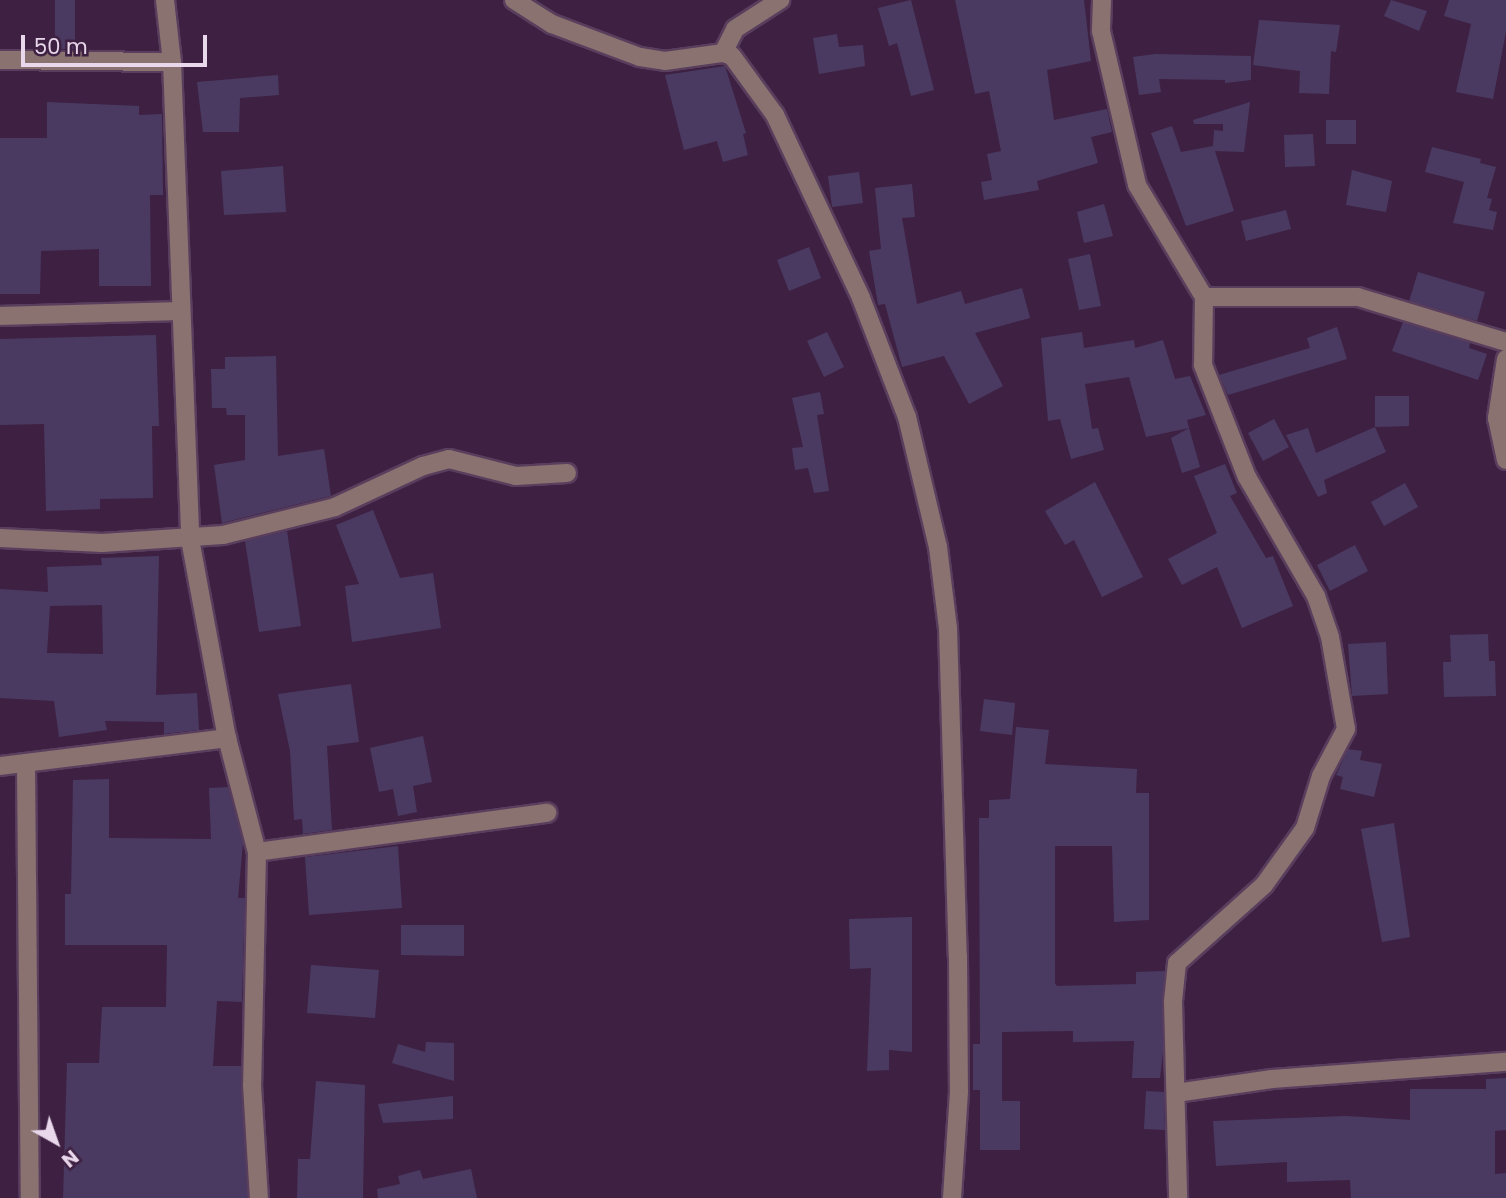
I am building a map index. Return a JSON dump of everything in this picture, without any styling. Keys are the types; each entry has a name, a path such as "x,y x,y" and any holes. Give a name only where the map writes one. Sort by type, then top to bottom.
{"street":[{"path":"165,0 172,62 191,539 227,738 257,852 252,1085 259,1198"},
{"path":"514,0 552,24 640,57 665,61 723,52 732,56 752,79 775,115 861,298 907,417 938,547 948,628 958,956 959,1092 953,1198"},
{"path":"723,52 735,29 780,0"},
{"path":"1102,0 1101,31 1137,185 1204,297 1203,365 1247,477 1316,596 1330,637 1346,729 1321,776 1304,828 1264,885 1177,963 1175,1093 1178,1198"},
{"path":"0,61 172,62"},
{"path":"1204,297 1358,297 1506,342"},
{"path":"0,316 181,312"},
{"path":"1506,359 1497,418 1506,460"},
{"path":"0,538 102,543 191,539 263,527 335,507 435,461 471,462 516,476 567,472"},
{"path":"0,766 227,738"},
{"path":"26,764 30,1198"},
{"path":"257,852 547,813"},
{"path":"1175,1093 1272,1079 1506,1062"}],"building":[{"path":"55,0 75,0 75,49 55,49"},
{"path":"911,0 934,90 911,96 897,43 889,46 878,8"},
{"path":"955,0 1084,0 1091,61 1047,70 1054,120 1107,109 1112,132 1091,137 1098,163 1037,181 1039,190 984,200 981,182 992,180 987,154 1001,151 989,91 975,94"},
{"path":"1391,0 1427,11 1419,31 1384,16"},
{"path":"1449,0 1506,0 1506,32 1493,99 1456,92 1471,24 1444,16"},
{"path":"1259,20 1340,25 1336,52 1331,51 1329,94 1299,93 1300,71 1253,65"},
{"path":"837,34 839,47 863,45 865,66 819,74 813,38"},
{"path":"1155,54 1251,56 1251,80 1225,83 1225,80 1159,79 1161,92 1139,95 1133,57"},
{"path":"725,66 746,133 743,134 748,155 723,162 717,141 684,150 665,75"},
{"path":"278,75 279,95 240,98 239,132 203,132 197,82"},
{"path":"47,102 139,106 139,115 162,114 163,195 150,195 151,286 99,286 99,249 41,251 40,294 0,294 0,138 47,138"},
{"path":"1250,102 1244,152 1215,151 1234,211 1186,226 1151,133 1172,126 1181,152 1213,146 1214,130 1223,131 1223,124 1194,124 1193,120"},
{"path":"1326,120 1356,120 1356,144 1326,144"},
{"path":"1313,134 1315,166 1285,167 1284,135"},
{"path":"1432,147 1481,159 1480,163 1496,167 1487,198 1492,199 1489,210 1497,212 1493,230 1453,223 1464,182 1425,172"},
{"path":"283,166 286,212 224,215 221,171"},
{"path":"1352,170 1392,181 1386,212 1346,205"},
{"path":"859,172 863,203 832,207 828,176"},
{"path":"912,184 915,217 902,218 917,304 961,291 965,304 1022,288 1030,318 975,333 1003,386 969,404 944,356 902,367 885,304 878,305 869,251 881,249 875,188"},
{"path":"1104,204 1113,236 1084,243 1077,212"},
{"path":"1286,210 1291,229 1246,241 1241,221"},
{"path":"809,247 821,278 789,291 777,260"},
{"path":"1090,254 1101,306 1079,310 1068,259"},
{"path":"1418,272 1485,292 1477,321 1409,301"},
{"path":"1403,322 1470,343 1469,348 1487,354 1478,380 1392,351"},
{"path":"1337,327 1347,359 1228,395 1219,375 1310,348 1307,338"},
{"path":"827,332 844,367 824,377 807,341"},
{"path":"1082,332 1084,348 1134,340 1135,348 1163,340 1175,379 1190,376 1206,415 1187,420 1189,428 1146,437 1129,377 1085,384 1092,429 1098,428 1104,450 1071,459 1060,419 1048,421 1041,338"},
{"path":"156,335 159,426 152,426 153,498 100,499 100,509 46,511 44,424 0,425 0,339"},
{"path":"276,356 278,456 324,449 331,496 222,523 214,465 245,460 245,415 227,415 226,408 212,408 211,369 225,369 225,357"},
{"path":"820,392 824,414 817,415 829,491 814,493 808,468 795,470 792,448 803,447 792,398"},
{"path":"1375,396 1409,396 1409,426 1375,427"},
{"path":"1274,419 1289,447 1263,461 1248,433"},
{"path":"1375,427 1386,452 1324,480 1327,493 1318,497 1286,435 1308,428 1316,453"},
{"path":"1189,428 1200,467 1182,473 1171,438"},
{"path":"1225,464 1237,493 1230,496 1266,558 1273,556 1293,606 1242,628 1217,567 1182,585 1168,559 1217,533 1194,476"},
{"path":"1095,482 1143,577 1102,597 1074,540 1065,545 1045,511"},
{"path":"1405,483 1418,507 1384,526 1371,502"},
{"path":"373,510 400,578 433,573 441,628 352,642 345,586 359,584 336,525"},
{"path":"287,531 301,626 259,632 245,541"},
{"path":"1355,545 1368,571 1330,591 1317,565"},
{"path":"159,556 156,695 197,693 199,730 164,734 164,722 105,721 107,730 59,737 54,701 0,698 0,589 48,592 47,567 102,565 101,558","holes":["102,605 103,654 47,653 50,606"]},
{"path":"1488,634 1489,661 1495,661 1496,696 1444,697 1443,662 1451,662 1450,635"},
{"path":"1386,642 1388,694 1352,696 1348,644"},
{"path":"351,684 359,742 327,746 332,830 303,834 302,819 294,820 290,751 278,694"},
{"path":"984,699 1015,703 1012,735 980,731"},
{"path":"1016,727 1049,730 1045,764 1137,769 1136,793 1149,793 1149,920 1114,922 1112,846 1055,846 1055,983 1057,986 1136,984 1136,972 1165,971 1163,1052 1160,1078 1132,1078 1134,1041 1073,1042 1073,1031 1002,1032 1002,1101 1020,1101 1020,1150 980,1150 980,1090 973,1090 973,1044 980,1044 979,818 989,818 989,800 1010,799"},
{"path":"423,736 432,782 413,786 417,812 398,816 393,789 379,792 370,748"},
{"path":"1348,749 1362,751 1360,760 1382,764 1374,797 1340,789 1343,777 1336,775"},
{"path":"109,779 109,838 211,839 209,788 228,787 243,843 238,898 245,898 242,1002 217,1001 213,1066 241,1066 248,1198 63,1198 67,1063 99,1063 102,1007 166,1007 167,945 65,945 65,894 71,894 73,780"},
{"path":"1394,823 1410,937 1382,942 1361,829"},
{"path":"398,846 402,908 309,915 305,857"},
{"path":"912,917 912,1052 889,1050 889,1070 867,1071 871,968 850,969 849,919"},
{"path":"401,925 464,925 464,956 401,955"},
{"path":"311,965 379,970 375,1018 307,1013"},
{"path":"426,1042 454,1043 454,1081 392,1063 398,1044 425,1052"},
{"path":"1506,1078 1506,1130 1495,1131 1495,1174 1506,1173 1506,1198 1351,1198 1350,1180 1287,1182 1287,1162 1216,1166 1213,1121 1347,1116 1410,1120 1410,1089 1486,1089 1486,1079"},
{"path":"316,1081 365,1085 363,1198 297,1198 298,1159 310,1159"},
{"path":"1146,1091 1164,1092 1165,1130 1144,1129"},
{"path":"453,1096 453,1119 383,1123 378,1104"},
{"path":"471,1169 477,1198 378,1198 377,1189 400,1184 398,1176 420,1170 423,1179"}]}
